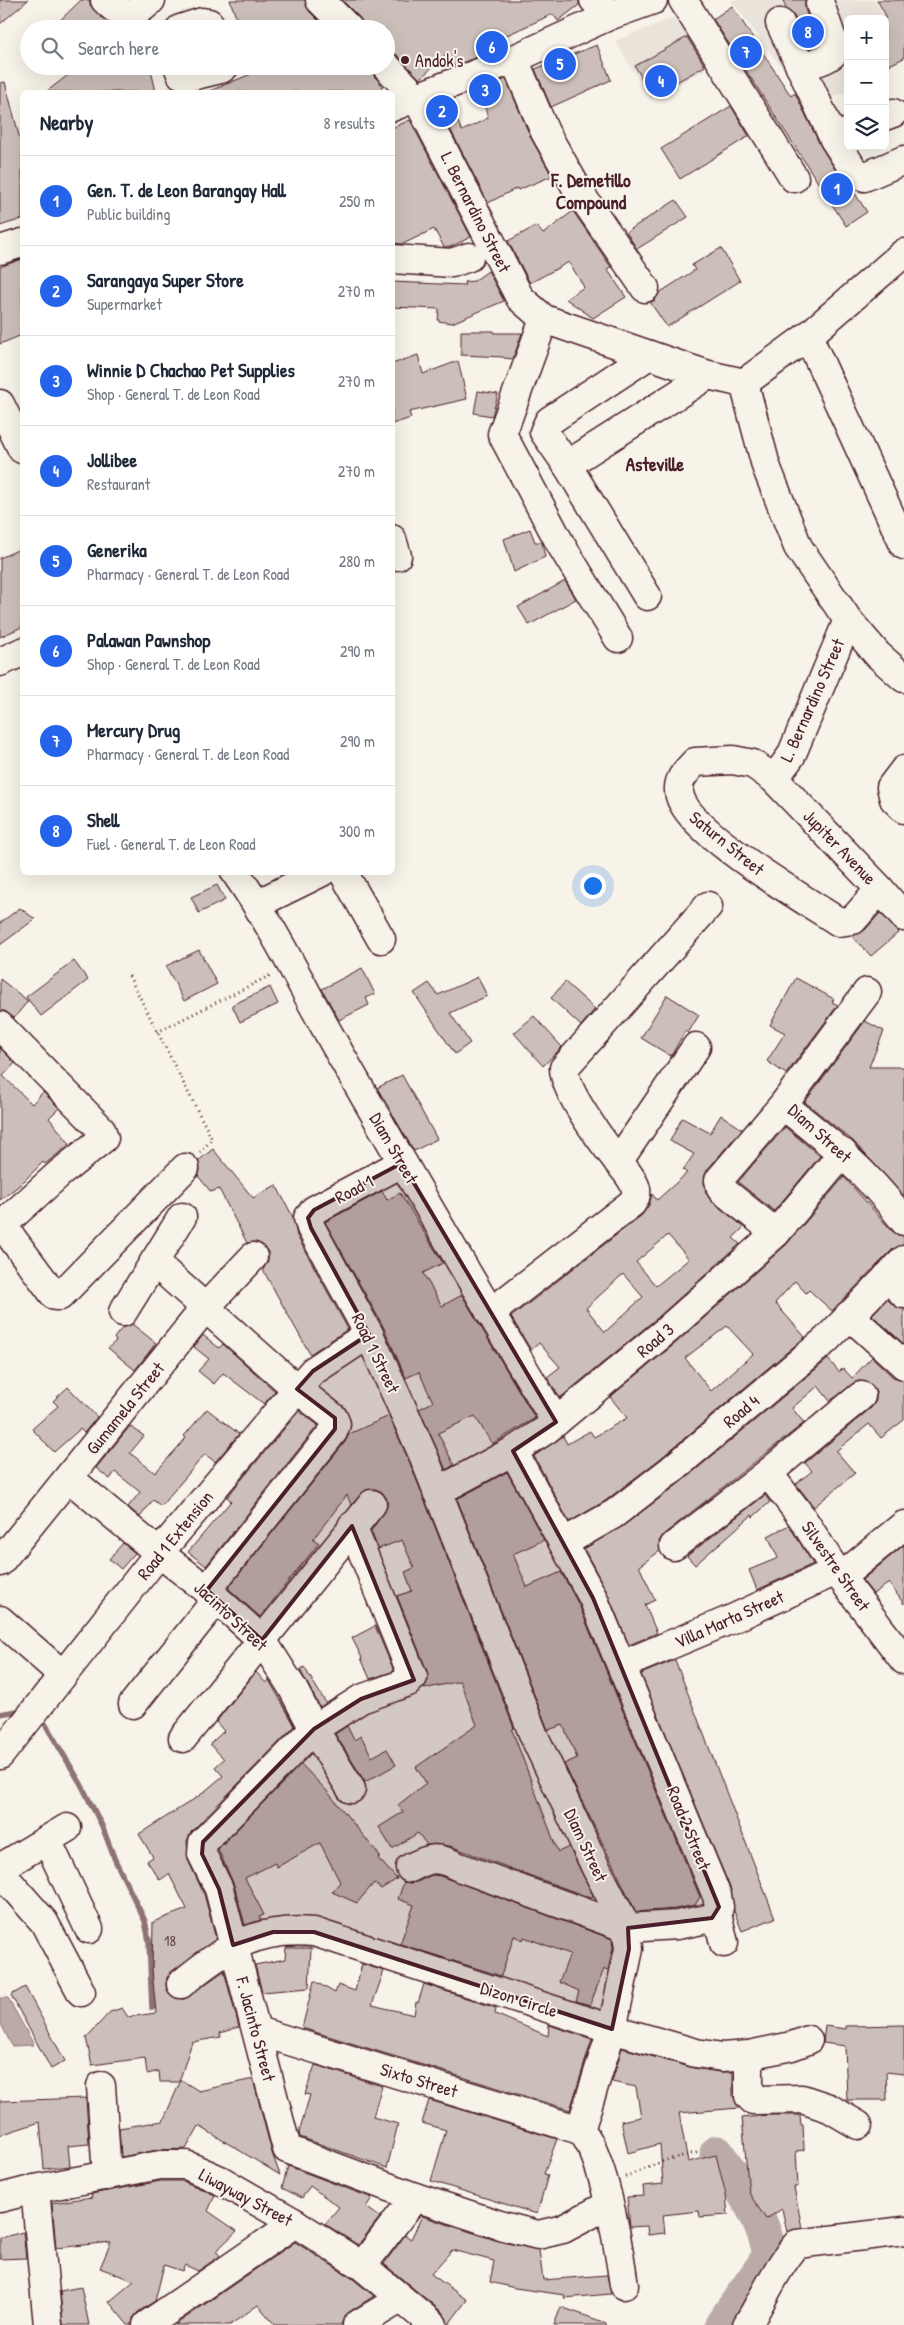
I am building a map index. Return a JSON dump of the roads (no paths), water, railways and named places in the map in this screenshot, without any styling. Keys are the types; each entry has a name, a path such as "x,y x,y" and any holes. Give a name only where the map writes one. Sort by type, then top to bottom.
{"street":[{"path":"105,0 116,12 126,14 143,8 151,0"},
{"path":"320,0 340,20"},
{"path":"404,102 514,59 603,8 653,0"},
{"path":"683,0 794,178"},
{"path":"800,67 823,60 836,50 820,4"},
{"path":"780,23 800,67 841,135 853,169 864,176 904,160"},
{"path":"514,59 545,132 579,192 645,288"},
{"path":"184,75 215,77"},
{"name":"L. Bernardino Street","path":"390,75 404,102 520,298 544,319"},
{"path":"0,250 20,244"},
{"path":"618,638 561,545 502,434 544,319 708,375 744,383 808,336 903,256"},
{"path":"395,259 452,263 469,257"},
{"path":"808,336 904,545"},
{"path":"647,596 567,465 544,432 545,426 549,422 649,355"},
{"path":"567,465 708,375"},
{"path":"744,383 766,466 798,548 848,620 878,655 904,678"},
{"path":"0,404 12,441"},
{"name":"L. Bernardino Street","path":"774,779 791,756 848,620"},
{"path":"0,662 20,653"},
{"name":"Saturn Street","path":"774,779 753,764 733,760 695,762 681,777 679,792 686,809 703,827 738,856 839,922 853,920 880,889"},
{"path":"904,770 890,787 894,799 904,809"},
{"name":"Jupiter Avenue","path":"774,779 880,889 904,917"},
{"name":"Diam Street","path":"237,875 257,904 292,964 334,1044 402,1163 556,1422"},
{"path":"257,904 316,875"},
{"path":"345,875 382,939"},
{"path":"490,1313 632,1203 636,1196 635,1187 603,1142 567,1084 564,1068 708,906"},
{"name":"Diam Street","path":"867,992 783,1105 843,1153 883,1194 904,1221"},
{"path":"0,1026 101,1129 104,1138 60,1173 1,1226 56,1296 60,1296 185,1168"},
{"path":"618,1162 696,1047"},
{"path":"776,1234 721,1189 718,1184 719,1180 783,1105"},
{"name":"Road 3","path":"437,1492 513,1451 556,1422 681,1318 776,1234 843,1153"},
{"name":"Road 1","path":"308,1218 314,1210 402,1163"},
{"path":"124,1312 182,1217"},
{"name":"Road 1 Street","path":"308,1218 311,1228 369,1334 424,1457 437,1492"},
{"name":"Gumamela Street","path":"0,1562 205,1308 253,1257"},
{"path":"133,1704 335,1429 333,1417 297,1389 154,1262"},
{"name":"Road 4","path":"563,1543 614,1514 671,1470 826,1340 849,1315 898,1277"},
{"path":"849,1315 904,1365"},
{"name":"Road 1 Extension","path":"0,1755 159,1553 312,1371 369,1334"},
{"path":"674,1546 768,1474 861,1396"},
{"name":"Road 2 Street","path":"513,1451 593,1598 622,1665 717,1896 719,1907 717,1914 724,1943"},
{"name":"Silvestre Street","path":"768,1474 801,1516 838,1574 904,1660"},
{"name":"Jacinto Street","path":"69,1478 159,1553 212,1594 262,1640 292,1686 314,1729 351,1789"},
{"name":"Diam Street","path":"437,1492 534,1736 596,1868 628,1928 629,1949 612,2029 580,2130"},
{"path":"183,1738 300,1594 352,1526 372,1504"},
{"name":"Villa Marta Street","path":"622,1665 838,1574 904,1525"},
{"name":"F. Jacinto Street","path":"352,1526 413,1677 408,1682 361,1699 314,1729 204,1842 202,1854 219,1889 287,2149 415,2197 503,2226 538,2235 563,2229 606,2195"},
{"path":"0,1620 63,1674"},
{"path":"81,1992 44,1922 0,1870 57,1834 89,1929"},
{"path":"410,1868 434,1858 444,1860 628,1928 677,1925 712,1918 717,1914"},
{"name":"Dizon Circle","path":"181,1984 233,1945 273,1932 314,1932 612,2029 696,2053 722,2056 749,2055 792,2046 808,2040"},
{"name":"Sixto Street","path":"257,2031 580,2130"},
{"path":"749,2055 748,2096 753,2100 802,2099 828,2108 858,2125"},
{"path":"101,2086 107,2176"},
{"path":"580,2130 589,2141 606,2195 624,2285"},
{"name":"Liwayway Street","path":"0,2198 35,2189 160,2165 186,2165 220,2180 296,2223 362,2266 433,2325"},
{"path":"35,2189 48,2325"},
{"path":"362,2266 415,2197"},
{"path":"147,2325 296,2223"},
{"path":"747,2325 765,2297 782,2263 797,2244 904,2231"},
{"path":"357,2325 400,2299"}],"waterway":[{"path":"0,1714 23,1710"},
{"path":"41,1717 81,1784 145,1921 149,1941 152,2008 167,1992 183,2000"},
{"path":"717,2153 756,2214 767,2241 770,2256 722,2325"}],"place":[{"name":"Shell","path":"808,32"},
{"name":"Palawan Pawnshop","path":"492,47"},
{"name":"Mercury Drug","path":"746,52"},
{"name":"Andok's","path":"405,60"},
{"name":"Generika","path":"560,64"},
{"name":"Jollibee","path":"661,81"},
{"name":"Winnie D Chachao Pet Supplies","path":"485,90"},
{"name":"Sarangaya Super Store","path":"442,111"},
{"name":"Gen. T. de Leon Barangay Hall","path":"837,189"}],"district":[{"name":"F. Demetillo Compound","path":"591,191"},
{"name":"Asteville","path":"655,464"}]}
